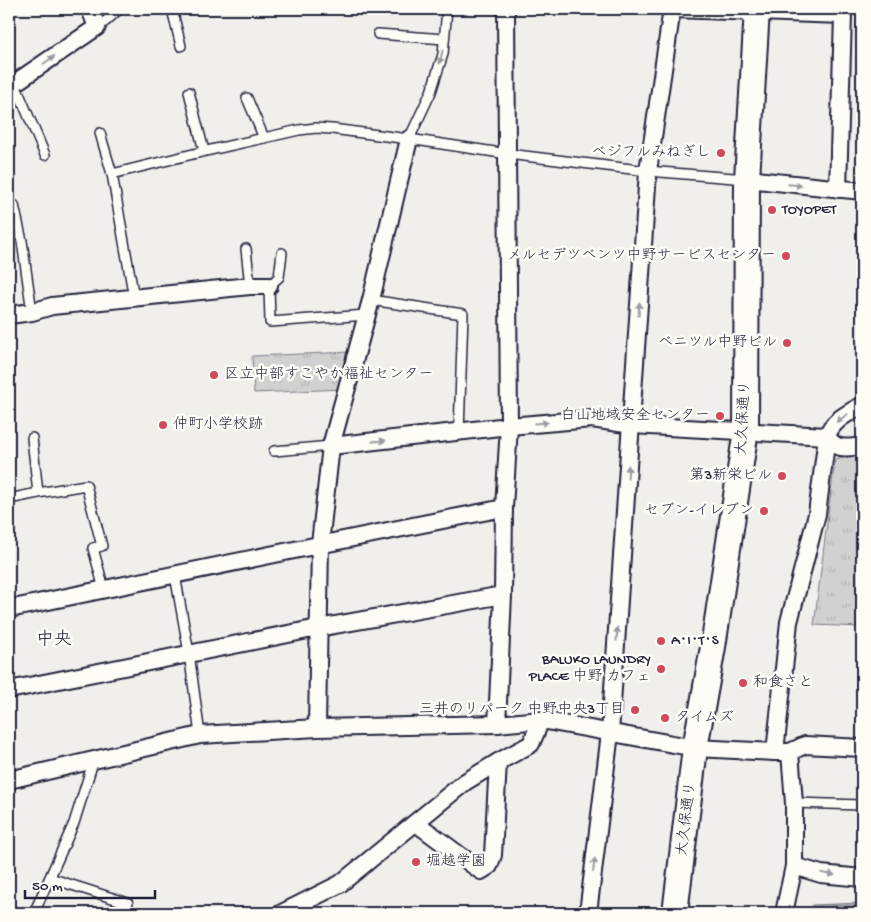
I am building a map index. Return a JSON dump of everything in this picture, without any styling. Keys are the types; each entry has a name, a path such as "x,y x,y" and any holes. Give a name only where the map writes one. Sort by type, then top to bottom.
{"main road":[{"name":"大久保通り","path":"675,913 695,748 746,430 747,179 757,10"}],"street":[{"path":"12,86 97,27 90,9"},
{"path":"497,724 503,595 504,508 509,426 506,9"},
{"path":"588,913 610,734 648,170 673,9 757,10 843,15 838,188"},
{"path":"317,728 320,544 331,446 369,308 409,138"},
{"path":"747,179 862,191"},
{"path":"9,315 32,312 52,306 250,286 269,286"},
{"path":"784,913 794,866 794,803 783,752 789,622 817,514 827,436 830,427 862,404"},
{"path":"331,446 509,426 592,419 632,425 827,436"},
{"path":"827,436 832,444 840,447 862,446"},
{"path":"9,609 320,544 504,508"},
{"path":"9,690 318,628 503,595"},
{"path":"282,913 340,884 465,782 532,744 542,720"},
{"path":"9,780 200,735 317,728 497,724 542,720 610,734 695,748 783,752 805,746 862,748"},
{"path":"416,823 481,871 489,866 492,855 498,762"},
{"path":"794,866 821,874 862,878"}],"lane":[{"path":"97,27 119,9"},
{"path":"172,9 182,46"},
{"path":"409,138 431,92 443,54 447,9"},
{"path":"378,34 444,39"},
{"path":"12,86 45,156"},
{"path":"189,92 204,151"},
{"path":"247,98 264,138"},
{"path":"112,174 204,151 316,128 409,138 508,154 747,179"},
{"path":"100,134 112,174 134,298"},
{"path":"14,205 22,241 32,312"},
{"path":"246,249 250,286"},
{"path":"282,253 279,277 269,286 270,322 369,308 463,314 458,432"},
{"path":"32,438 38,492"},
{"path":"274,451 331,446"},
{"path":"9,499 38,492 86,485 102,546 94,548 104,589"},
{"path":"176,575 200,735"},
{"path":"34,913 74,824 94,760"},
{"path":"794,803 862,805"},
{"path":"50,878 128,902"}],"green space":[{"path":"352,352 343,389 254,393 252,356"},
{"path":"862,454 862,627 814,625 835,460"}],"water":[{"path":"862,903 862,913 812,913 812,905"}],"place":[{"name":"ベジフルみねぎし","path":"721,153"},
{"name":"TOYOPET","path":"772,210"},
{"name":"メルセデツベンツ中野サービスセンター","path":"786,256"},
{"name":"ベニツル中野ビル","path":"787,343"},
{"name":"区立中部すこやか福祉センター","path":"214,375"},
{"name":"白山地域安全センター","path":"720,416"},
{"name":"仲町小学校跡","path":"163,425"},
{"name":"第3新栄ビル","path":"782,476"},
{"name":"セブン-イレブン","path":"764,511"},
{"name":"A･I･T･S","path":"661,641"},
{"name":"BALUKO LAUNDRY PLACE 中野 カフェ","path":"661,669"},
{"name":"和食さと","path":"743,683"},
{"name":"三井のリパーク 中野中央3丁目","path":"635,710"},
{"name":"タイムズ","path":"665,718"},
{"name":"堀越学園","path":"416,862"}],"district":[{"name":"中央","path":"54,640"}]}
